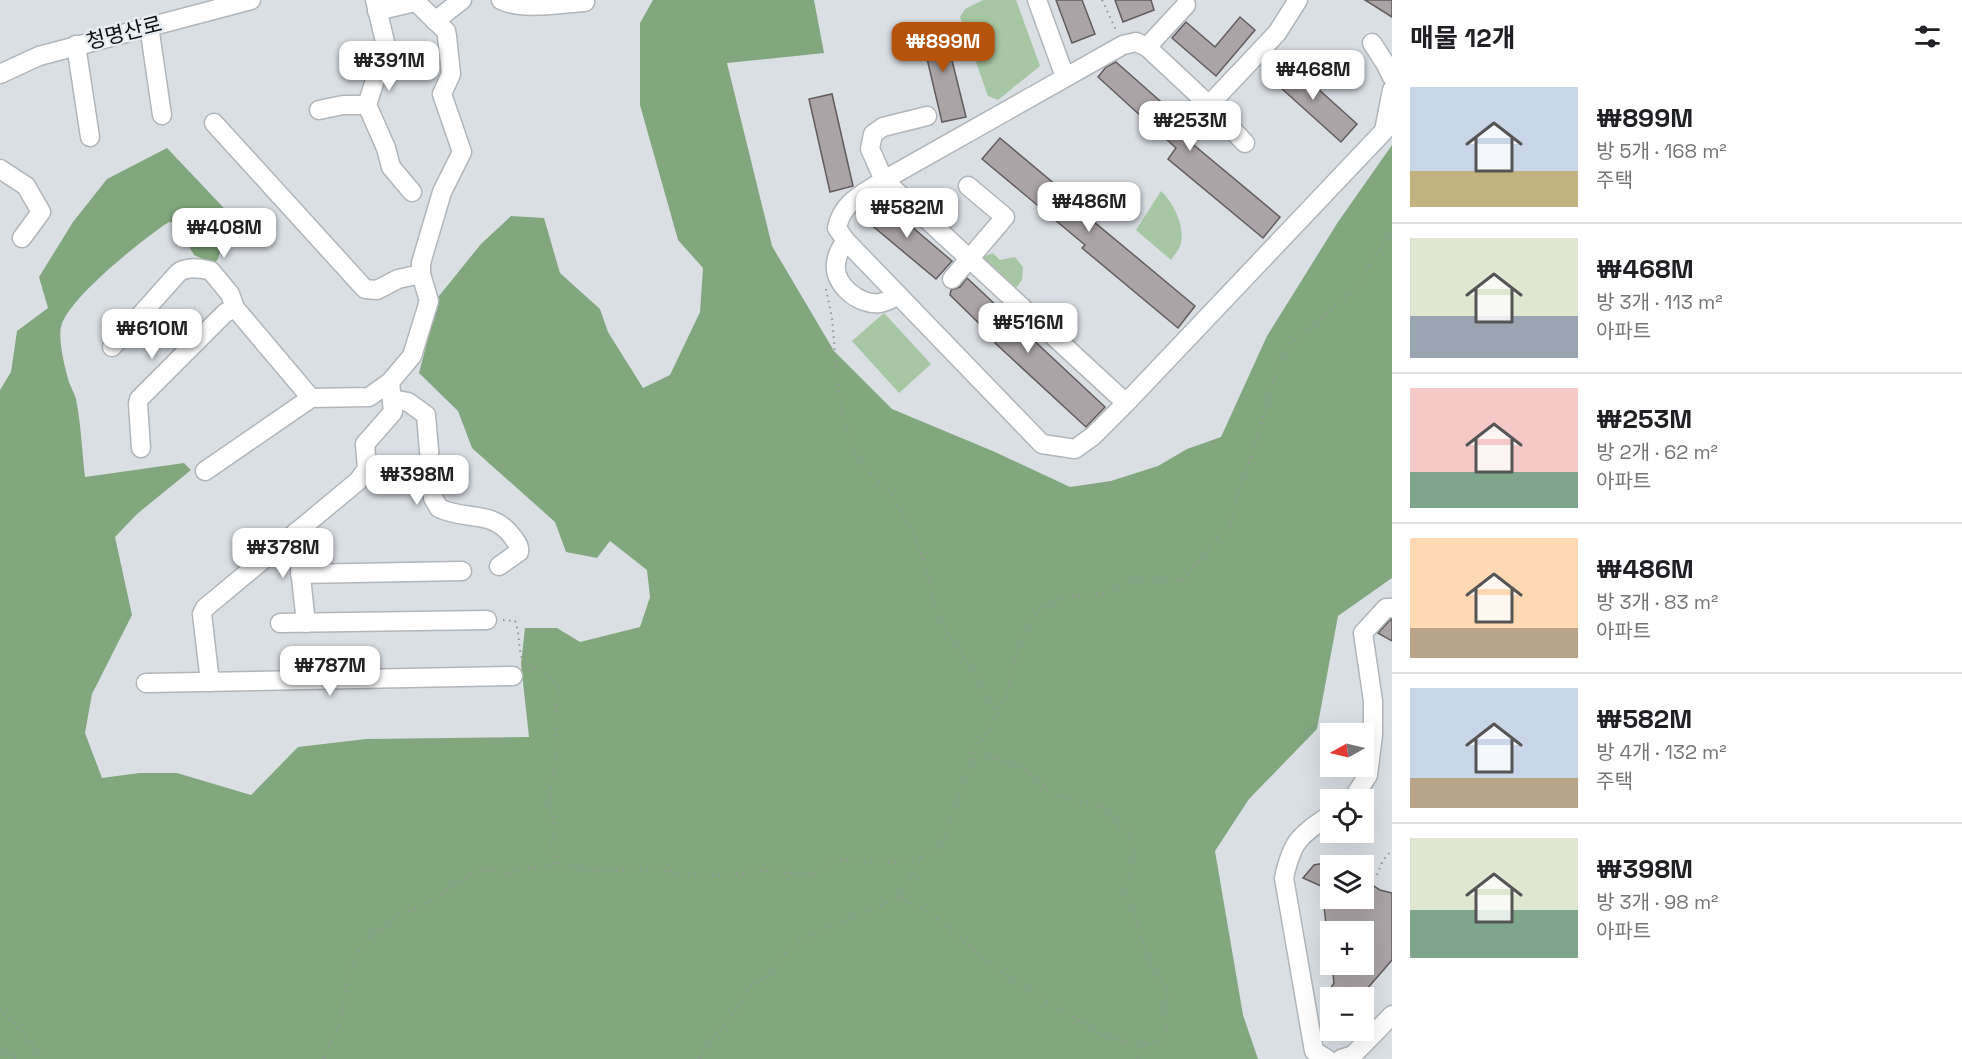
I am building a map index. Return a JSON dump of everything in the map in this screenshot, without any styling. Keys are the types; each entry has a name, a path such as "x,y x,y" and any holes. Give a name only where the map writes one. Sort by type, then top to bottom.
{"street":[{"name":"청명산로","path":"0,74 39,56 76,45 251,0"},
{"path":"435,21 462,0"},
{"path":"501,0 523,5 585,2"},
{"path":"1037,0 1065,77"},
{"path":"1209,105 1277,33 1298,0"},
{"path":"210,682 202,614 205,608 358,481 367,469 365,444 393,412 391,391 412,356 424,320 429,297 421,273 421,263 442,192 462,152 442,94 451,74 446,31 414,1 376,5 386,46 367,105 386,148 391,167 412,192"},
{"path":"1147,47 1186,5"},
{"path":"149,27 162,115"},
{"path":"1245,143 1209,105 1147,47 1136,42 1123,45 884,180 846,206 839,216 837,228 846,241 1042,444 1075,449 1093,436 1126,403 1384,131 1392,90"},
{"path":"1372,43 1392,77"},
{"path":"76,45 90,137"},
{"path":"319,110 343,105 367,105"},
{"path":"927,116 883,127 873,134 870,148 884,180 1126,403"},
{"path":"214,123 365,289 377,290 398,279 421,273"},
{"path":"0,169 26,186 42,212 22,238"},
{"path":"952,279 1005,217 968,186"},
{"path":"846,241 840,249 835,264 838,276 852,295 866,302 880,303 898,295"},
{"path":"112,347 182,270 188,268 211,271 230,294 235,308 311,398"},
{"path":"141,448 139,399 225,313 235,308"},
{"path":"205,471 311,398 369,397 391,391 426,415 434,498 439,508 448,512 485,517 507,529 519,546 519,552 499,566"},
{"path":"296,532 306,622"},
{"path":"300,574 462,571"},
{"path":"1359,789 1368,775 1373,735 1373,701 1363,633 1386,608 1392,608"},
{"path":"280,623 487,620"},
{"path":"147,683 513,676"},
{"path":"1320,822 1298,838 1288,858 1284,879 1314,1051 1327,1059"},
{"path":"1341,1059 1353,1055 1392,1015"}],"path":[{"path":"1102,0 1123,45"},
{"path":"324,1059 339,1029 348,977 357,954 369,939 370,930 390,927 396,914 416,909 433,900 474,872 484,870 510,873 556,863 591,872 650,869 693,875 764,871 799,874 815,873 832,862 847,860 893,863 921,856 938,848 946,836 970,765 971,752 985,736 1007,693 1019,645 1031,621 1042,608 1063,598 1105,593 1140,579 1184,580 1215,539 1230,527 1236,497 1251,458 1280,359 1288,345 1355,290 1392,232"},
{"path":"825,284 832,318 843,417 855,452 867,470 888,490 914,531 942,622 953,642 975,672 996,711"},
{"path":"487,620 516,621 522,659 555,682 559,690 556,711 558,748 549,806 556,829 550,847 556,863"},
{"path":"899,898 926,910 1009,978 1108,1038 1147,1044 1161,1041 1167,1030 1162,1018 1168,999 1165,986 1154,971 1138,931 1133,905 1122,893 1122,886 1130,876 1135,850 1129,832 1120,828 1106,809 1050,794 1039,779 1016,764 1008,764 985,756 977,758 970,765"},
{"path":"1377,875 1383,860 1392,850"},
{"path":"699,1059 712,1038 736,1011 749,987 772,973 782,956 813,934 899,898 921,856"},
{"path":"0,1010 24,1034 43,1059"},
{"path":"1137,1059 1147,1044"},
{"path":"0,1047 15,1059"}],"green space":[{"path":"653,0 814,0 824,53 727,63 772,246 834,351 892,409 995,452 1070,487 1111,481 1158,466 1187,449 1221,437 1267,336 1338,222 1392,145 1392,578 1338,616 1317,729 1249,799 1215,851 1243,1015 1258,1059 0,1059 0,390 11,372 17,331 48,308 39,277 73,222 107,179 167,148 240,225 237,237 221,248 214,264 194,255 176,223 169,222 142,241 91,286 66,315 61,327 60,339 64,362 78,408 85,477 184,463 191,470 137,514 115,537 132,615 92,694 85,733 102,778 139,773 177,773 251,795 298,747 366,739 529,737 521,664 525,628 557,628 580,642 640,627 650,597 647,570 610,541 597,558 566,552 555,522 472,448 458,411 419,373 439,296 481,244 511,216 544,218 560,273 600,309 608,332 643,388 670,375 700,312 703,268 678,240 640,105 640,23"},
{"path":"983,0 1016,0 1040,66 998,100 988,96 960,17 965,9"},
{"path":"1161,191 1170,201 1180,222 1182,236 1180,245 1171,260 1136,230"},
{"path":"993,253 1000,260 1015,257 1023,267 1022,280 1014,291 981,261 985,256"},
{"path":"884,313 931,364 899,393 852,341"}],"building":[{"path":"1056,0 1082,0 1095,34 1072,43"},
{"path":"1115,0 1151,0 1154,10 1123,22"},
{"path":"1365,0 1392,0 1392,17"},
{"path":"1240,17 1255,30 1216,76 1172,38 1186,22 1215,47"},
{"path":"943,24 966,117 942,122 920,29"},
{"path":"1286,60 1357,124 1341,142 1270,78"},
{"path":"1116,62 1185,123 1177,131 1280,217 1263,238 1168,159 1176,148 1098,77 1106,67"},
{"path":"832,94 853,186 830,192 809,99"},
{"path":"1000,138 1095,218 1093,221 1195,306 1178,328 1082,248 1085,245 982,159"},
{"path":"879,199 952,261 936,279 863,218"},
{"path":"967,278 1105,407 1086,427 995,343 997,341 950,295 951,290 960,287"},
{"path":"1392,619 1392,641 1378,633"},
{"path":"1320,864 1320,886 1303,878 1314,865"},
{"path":"1374,886 1392,893 1392,960 1369,987 1331,987 1334,983 1333,975 1374,975 1374,921 1326,921 1324,909 1374,909"}]}
